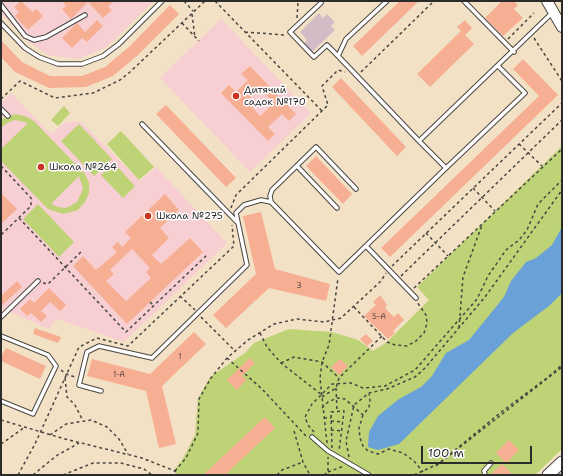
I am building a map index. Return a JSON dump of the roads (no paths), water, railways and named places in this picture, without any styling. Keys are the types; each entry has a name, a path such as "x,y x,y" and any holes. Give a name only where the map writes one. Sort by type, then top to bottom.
{"main road":[{"path":"547,1 562,27"},
{"path":"548,475 562,462"}],"lane":[{"path":"1,23 25,48 39,57 58,64 82,64 103,56 114,48 162,1"},
{"path":"338,56 346,39 387,1"},
{"path":"464,1 514,52"},
{"path":"321,3 290,32 314,57 327,45 446,168"},
{"path":"1,5 24,36 34,40 46,37 85,14"},
{"path":"419,141 532,35 553,13"},
{"path":"101,391 79,385 87,352 99,346 152,358 248,265 236,213 244,205 261,200 271,202 339,272 525,93 498,66"},
{"path":"1,109 8,116"},
{"path":"142,124 238,223"},
{"path":"271,202 270,196 272,190 316,147 356,189"},
{"path":"297,166 337,208"},
{"path":"366,246 416,298"},
{"path":"1,316 38,282"},
{"path":"1,336 48,355 56,366 34,414 1,401"},
{"path":"310,438 369,475"},
{"path":"485,475 484,471 491,463"}],"water":[{"path":"562,227 562,293 549,306 513,333 399,444 378,450 368,447 369,432 378,416 399,399 421,387 432,376 446,353 469,340 504,297 511,281 526,262 536,258 552,245"}],"place":[{"name":"Дитячий садок №170","path":"236,96"},
{"name":"Школа №264","path":"41,167"},
{"name":"Школа №275","path":"148,216"}]}
